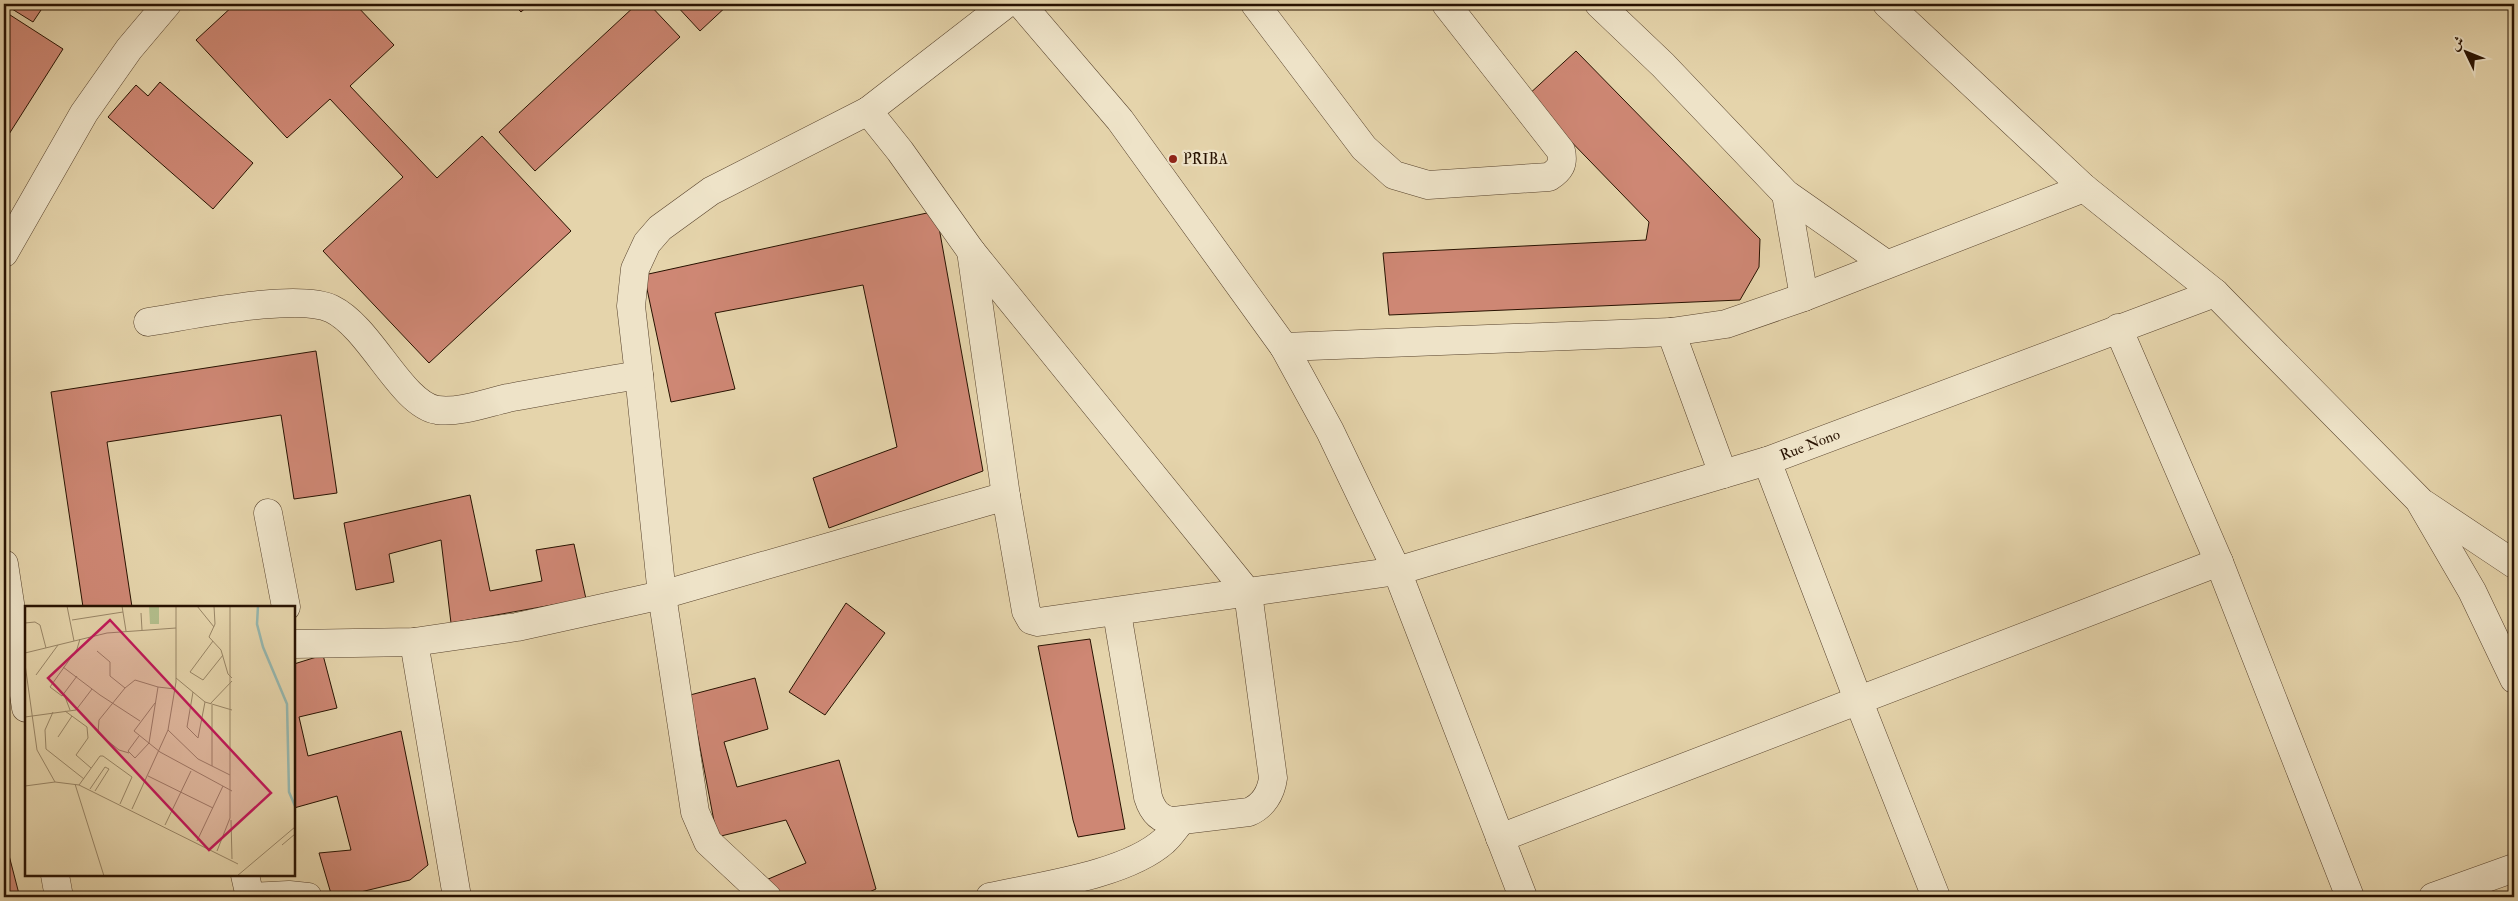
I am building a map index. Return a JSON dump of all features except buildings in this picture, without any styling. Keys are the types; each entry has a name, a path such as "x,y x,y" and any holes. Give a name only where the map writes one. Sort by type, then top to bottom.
{"street":[{"path":"4,253 84,113 129,49 167,4"},
{"path":"767,897 717,853 701,829 695,812 662,595 631,306 635,269 647,243 660,228 711,192 868,111 1006,4"},
{"path":"1021,4 1120,120 1284,347 1330,431 1397,571 1522,897"},
{"path":"1255,4 1364,148 1394,175 1428,185 1549,177 1561,166 1563,159 1561,151 1446,4"},
{"path":"1599,4 1670,72 1786,194 1886,264"},
{"path":"1887,4 2084,188 2215,293 2419,500 2514,564"},
{"path":"868,111 971,251 1248,593 1273,778 1272,787 1257,809 1249,812 1181,821 1166,820 1153,810 1150,804 1117,612"},
{"path":"1284,347 1671,332 1726,324 1804,297 2084,188"},
{"path":"1786,194 1804,297"},
{"path":"295,644 414,642 517,627 662,595 1006,496 971,251"},
{"name":"Rue Nono","path":"1006,496 1026,611 1031,620 1038,622 1397,571 1768,461 2215,293"},
{"path":"148,322 283,302 332,308 353,324 380,353 405,389 420,403 437,410 459,409 579,384 639,375"},
{"path":"2118,328 2220,562 2350,897"},
{"path":"1671,332 1723,474"},
{"path":"1768,461 1859,702 1936,897"},
{"path":"2419,500 2472,591 2514,679"},
{"path":"268,514 286,606"},
{"path":"1500,838 1859,702 2220,562"},
{"path":"4,564 25,698"},
{"path":"414,642 457,897"},
{"path":"990,897 1086,876 1135,860 1164,841 1181,821"},
{"path":"2434,897 2514,868"},
{"path":"55,876 59,897"},
{"path":"245,876 250,897 289,895 308,897"}],"place":[{"name":"PRIBA","path":"1173,159"}]}
